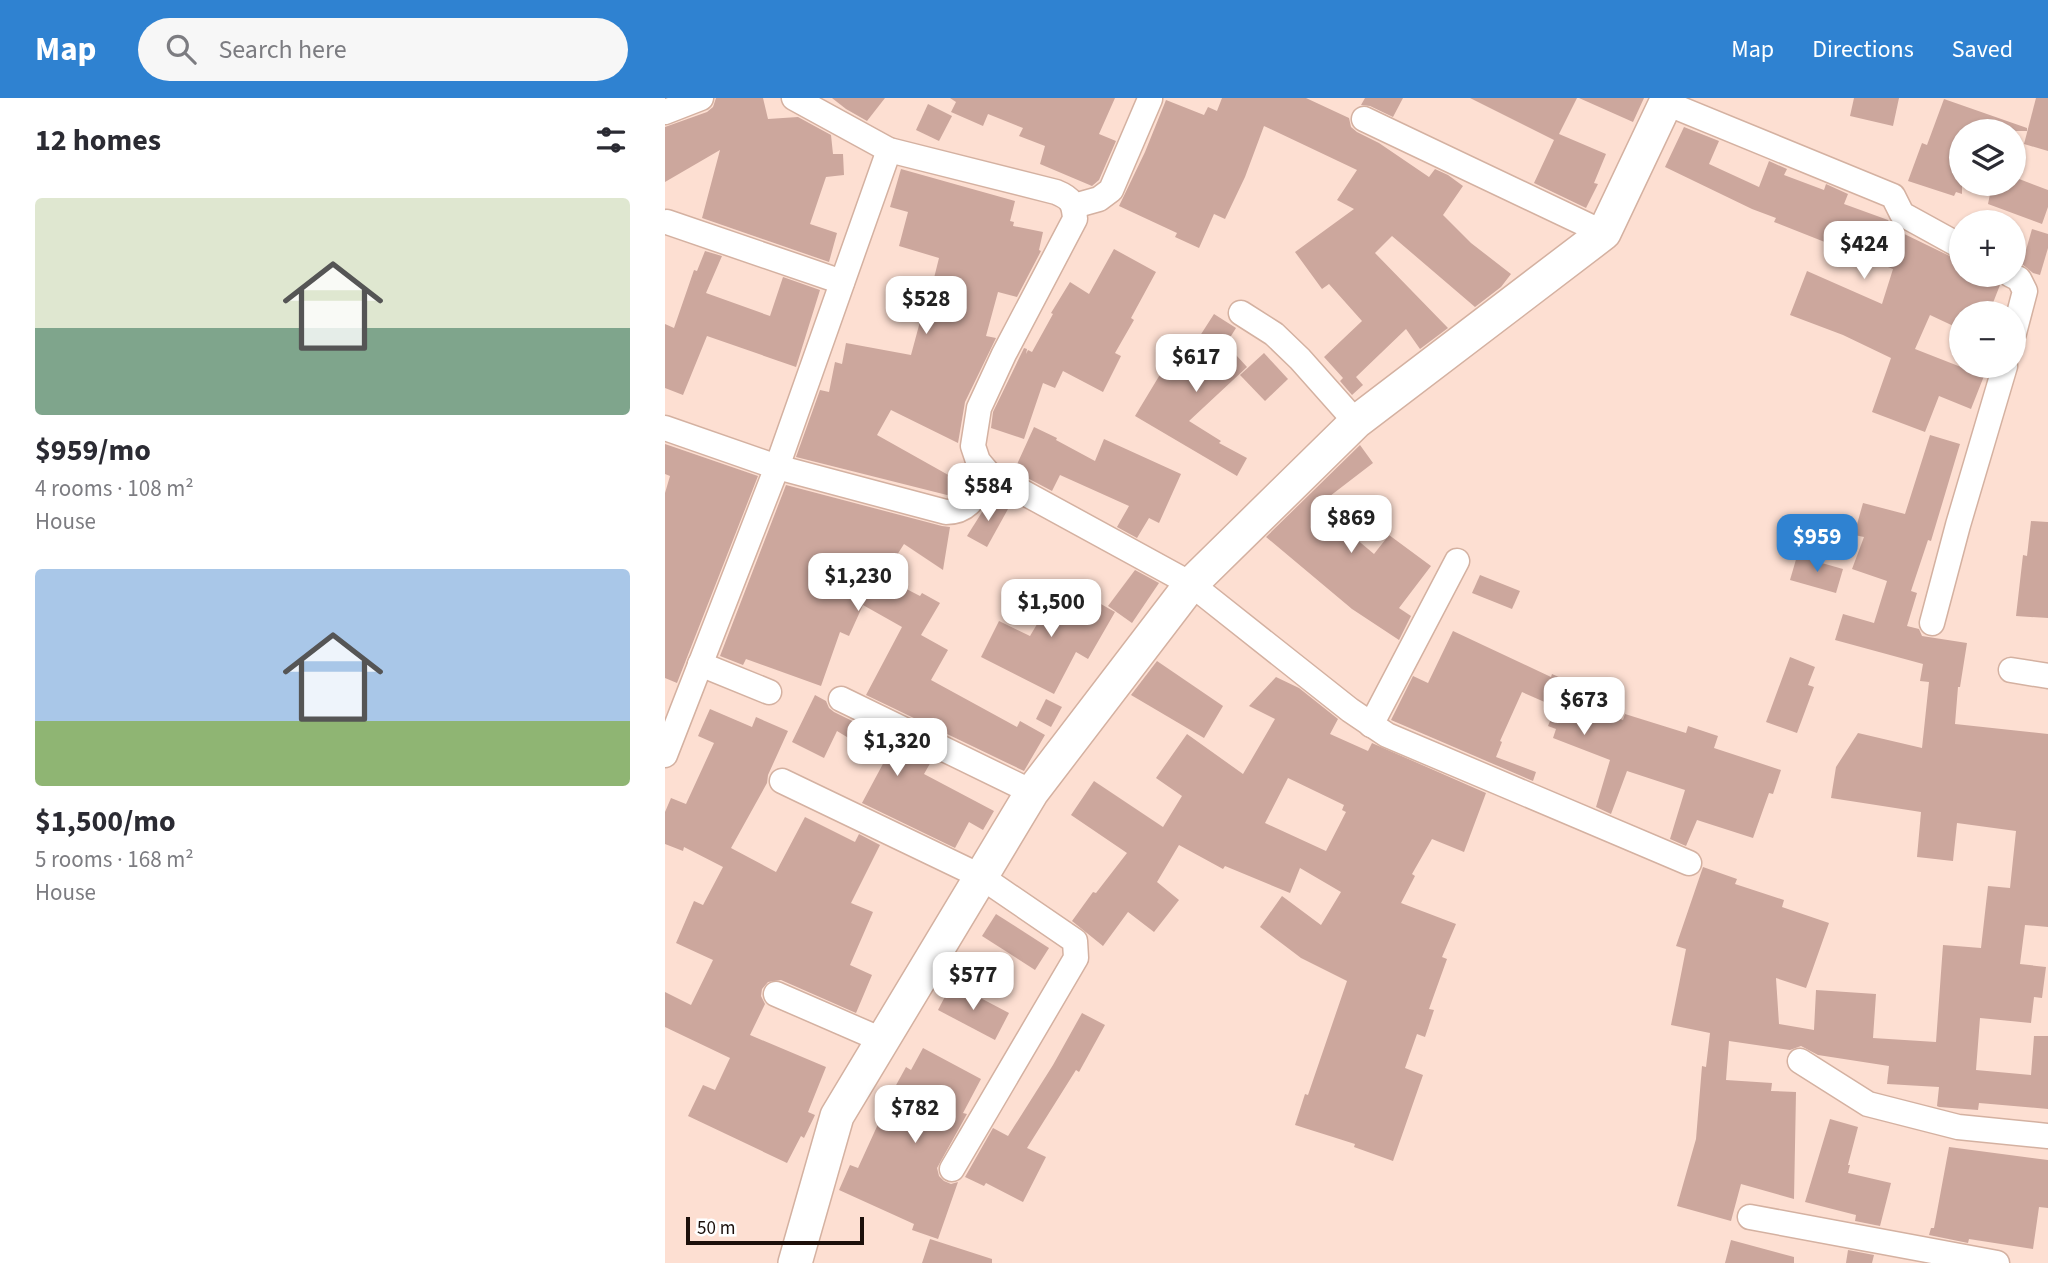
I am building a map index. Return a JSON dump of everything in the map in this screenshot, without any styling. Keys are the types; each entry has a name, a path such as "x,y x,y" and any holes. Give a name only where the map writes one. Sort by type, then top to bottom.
{"main road":[{"path":"795,1263 837,1116 1032,792 1191,584 1356,422 1604,233 1667,101"}],"street":[{"path":"665,112 701,98"},
{"path":"794,98 889,150 1056,192 1069,197 1074,206 1075,219 1004,354 979,408 973,446 978,461 988,472 1191,584 1387,735 1689,863"},
{"path":"1074,206 1099,199 1111,190 1150,99"},
{"path":"1667,101 1893,196 1902,214 1949,240"},
{"path":"1364,119 1604,233"},
{"path":"665,755 777,467 889,150"},
{"path":"667,222 842,282"},
{"path":"1241,313 1274,334 1356,422"},
{"path":"1932,623 2001,378"},
{"path":"667,434 777,467 946,512 958,512 967,507 988,472"},
{"path":"1371,725 1457,561"},
{"path":"700,664 769,692"},
{"path":"2011,670 2048,676"},
{"path":"841,699 1032,792"},
{"path":"782,781 981,876 1075,941 1076,958 952,1169"},
{"path":"776,994 883,1040"},
{"path":"1800,1061 1868,1104 1958,1127 2048,1136"},
{"path":"1750,1217 1997,1263"}],"building":[{"path":"716,98 763,98 768,119 798,117 831,135 833,154 843,154 844,175 826,177 810,224 837,233 829,262 702,218 720,150 665,182 665,127 707,112 713,107"},
{"path":"832,98 885,98 867,121"},
{"path":"950,98 1115,98 1099,134 1116,141 1099,180 1092,186 1040,164 1045,146 1019,136 1023,128 988,114 983,126 951,112 956,102"},
{"path":"1222,98 1306,98 1349,118 1351,127 1357,132 1379,143 1429,177 1435,169 1448,175 1463,186 1443,215 1471,243 1511,274 1501,287 1475,307 1392,236 1375,253 1448,328 1420,349 1406,329 1356,377 1363,385 1352,395 1340,381 1343,378 1324,357 1362,321 1329,284 1322,289 1295,252 1354,209 1337,200 1357,170 1264,126 1245,177 1225,219 1214,214 1199,248 1175,237 1177,233 1119,206 1166,100 1204,115 1208,107 1217,111"},
{"path":"1365,98 1403,98 1393,117 1370,106 1361,105"},
{"path":"1470,98 1577,98 1559,134 1606,154 1594,183 1598,184 1586,208 1534,183 1554,140"},
{"path":"1579,98 1644,98 1633,122"},
{"path":"1854,98 1899,98 1893,126 1850,116"},
{"path":"2036,98 2048,98 2048,151 2026,145"},
{"path":"1944,99 2001,119 1949,119 1949,194 1908,181 1922,143 1927,145"},
{"path":"928,104 952,116 939,141 916,130"},
{"path":"1684,127 1719,141 1709,164 1759,187 1769,161 1787,169 1784,175 1824,190 1826,184 1848,194 1844,204 1888,220 1894,229 1949,256 1949,287 1999,287 1994,301 1949,301 1949,324 1930,315 1915,349 1949,362 1949,378 1983,378 1971,409 1939,396 1925,432 1872,412 1891,358 1843,335 1790,315 1807,271 1882,304 1893,269 1774,222 1776,218 1665,167"},
{"path":"901,169 1015,201 1010,221 1014,222 1013,226 1043,232 1041,251 1017,297 998,292 986,336 996,338 965,402 958,443 891,410 877,435 959,481 956,494 951,496 796,457 820,390 829,392 835,362 842,364 846,343 911,355 921,318 924,318 939,258 899,246 908,212 890,207"},
{"path":"2026,182 2048,190 2048,207 2042,224 2026,218 2026,210 2004,210 1988,204 1990,196 2026,196"},
{"path":"2032,229 2048,234 2048,248 2040,275 2026,267 2026,250"},
{"path":"1114,249 1156,272 1115,353 1121,356 1103,392 1063,371 1055,388 1043,383 1024,439 991,428 993,412 1024,348 1027,349 1026,354 1028,350 1032,352 1070,282 1089,294"},
{"path":"705,251 722,256 706,293 770,316 783,277 820,290 796,367 707,336 683,395 665,388 665,324 674,328 694,270 697,271"},
{"path":"1214,314 1236,328 1226,344 1247,367 1189,421 1221,441 1219,443 1247,458 1237,476 1135,416 1167,363 1178,370"},
{"path":"1264,353 1288,379 1265,401 1240,375"},
{"path":"1034,427 1095,461 1104,439 1181,474 1159,523 1149,518 1137,538 1117,527 1129,506 1060,475 1052,491 1014,471"},
{"path":"1930,435 1960,444 1931,541 1928,540 1911,591 1917,593 1907,626 1919,629 1922,636 1967,643 1958,687 1955,724 2048,734 2048,927 2025,925 2020,964 2046,967 2042,998 2034,997 2031,1023 1980,1018 1976,1070 2031,1075 2034,1036 2048,1036 2048,1109 1979,1103 1978,1110 1939,1107 1939,1087 1887,1084 1889,1066 1818,1055 1801,1046 1790,1050 1729,1041 1726,1080 1772,1083 1771,1091 1796,1092 1794,1199 1741,1184 1731,1221 1677,1206 1696,1139 1702,1066 1706,1067 1710,1033 1671,1025 1686,949 1676,946 1703,867 1737,879 1735,884 1784,900 1782,907 1829,923 1806,988 1776,978 1779,1024 1814,1030 1816,990 1876,994 1873,1038 1936,1042 1943,945 1981,948 1988,886 2010,888 2016,831 1957,823 1953,861 1917,857 1921,812 1831,798 1836,767 1858,733 1922,748 1929,682 1920,681 1923,664 1835,640 1843,614 1874,623 1887,581 1852,569 1864,537 1854,535 1863,503 1905,514"},
{"path":"665,444 758,476 677,683 665,678 665,493 670,476 665,474"},
{"path":"1360,445 1373,463 1317,506 1374,554 1389,535 1431,566 1399,608 1411,616 1399,640 1352,609 1266,537"},
{"path":"786,485 950,527 943,570 904,544 883,577 940,603 921,635 948,650 931,680 1017,727 1020,721 1045,735 1024,771 866,695 902,627 863,605 849,636 840,632 821,686 746,659 743,665 720,656"},
{"path":"989,501 1008,509 987,547 967,536"},
{"path":"2031,521 2048,522 2048,618 2016,616 2023,555 2027,556"},
{"path":"1797,556 1843,569 1836,593 1790,580"},
{"path":"1135,570 1159,583 1132,623 1108,606"},
{"path":"1480,575 1520,591 1512,609 1472,593"},
{"path":"1062,582 1115,612 1088,659 1076,652 1054,694 981,657 999,621 1030,636"},
{"path":"1453,631 1551,677 1552,674 1570,682 1563,698 1623,720 1625,714 1686,733 1688,726 1718,736 1714,748 1781,770 1773,794 1769,793 1753,838 1697,820 1686,846 1670,839 1685,790 1627,771 1611,814 1596,807 1610,760 1553,738 1556,729 1548,726 1556,707 1522,692 1500,741 1502,742 1496,757 1536,772 1533,781 1391,720 1413,676 1428,683"},
{"path":"1790,657 1815,667 1808,685 1814,687 1797,733 1766,722"},
{"path":"1157,661 1223,706 1204,738 1131,695"},
{"path":"1276,677 1299,688 1338,719 1330,734 1368,751 1372,743 1486,793 1464,852 1432,839 1412,874 1415,876 1401,903 1456,924 1442,957 1447,959 1429,1009 1434,1010 1425,1037 1417,1034 1405,1068 1423,1075 1393,1161 1354,1147 1355,1144 1295,1125 1347,981 1301,958 1260,927 1282,896 1321,925 1341,892 1300,868 1290,893 1225,866 1223,869 1179,845 1157,882 1179,900 1154,932 1128,912 1103,946 1072,921 1127,853 1071,815 1094,781 1163,827 1182,796 1156,778 1187,734 1243,774 1275,719 1249,706","holes":["1288,778 1344,805 1342,810 1346,812 1326,851 1265,823"]},
{"path":"815,695 826,701 834,712 932,760 924,774 994,811 983,830 969,822 955,848 862,803 885,760 837,731 824,758 792,742"},
{"path":"1046,699 1062,707 1051,727 1036,719"},
{"path":"710,709 752,727 756,717 788,731 767,783 731,848 776,872 805,817 855,842 859,834 880,845 851,903 873,912 850,965 872,975 856,1013 781,980 768,982 762,989 761,996 765,1004 750,1035 826,1067 808,1112 815,1115 787,1163 688,1116 703,1085 715,1090 730,1058 665,1027 665,992 691,1005 713,960 676,943 694,901 703,905 723,867 684,847 683,851 665,844 665,812 671,798 686,804 714,743 698,736"},
{"path":"996,914 1049,948 1035,970 982,936"},
{"path":"952,983 1009,1013 995,1040 938,1010"},
{"path":"1082,1013 1105,1025 1079,1072 1076,1070 1027,1148 1046,1157 1023,1202 986,1183 984,1186 965,1177 993,1128 1008,1136"},
{"path":"923,1048 981,1079 963,1113 967,1114 937,1168 944,1181 951,1184 958,1182 938,1239 912,1230 914,1224 839,1190 850,1165 858,1168 895,1087 906,1067 911,1070"},
{"path":"1830,1119 1858,1127 1848,1173 1891,1183 1880,1226 1855,1221 1856,1215 1805,1202"},
{"path":"1949,1147 2048,1160 2048,1208 2039,1207 2033,1249 1969,1239 1968,1243 1929,1235 1931,1228 1934,1228"},
{"path":"930,1239 992,1259 992,1263 922,1263"},
{"path":"1731,1240 1794,1257 1794,1263 1725,1263"},
{"path":"1848,1250 1874,1255 1872,1263 1846,1263"}]}
